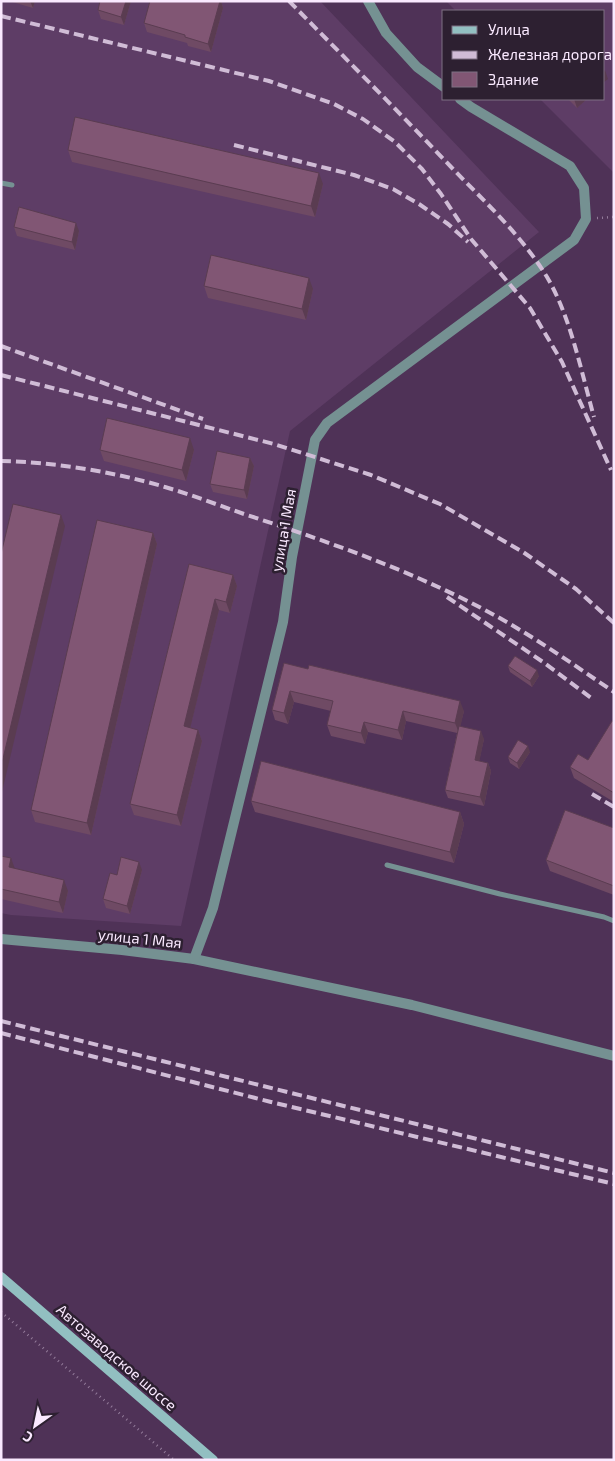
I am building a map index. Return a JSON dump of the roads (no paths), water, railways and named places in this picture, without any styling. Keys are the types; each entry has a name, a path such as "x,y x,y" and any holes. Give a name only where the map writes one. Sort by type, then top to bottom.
{"main road":[{"name":"Автозаводское шоссе","path":"1,1277 213,1460"}],"street":[{"path":"368,1 386,33 417,67 442,86"},
{"name":"улица 1 Мая","path":"1,939 122,950 194,959 213,908 283,622 292,556 315,440 327,423 574,240 586,219 584,188 570,166 461,100"},
{"path":"194,959 412,1005 614,1056"}],"lane":[{"path":"1,183 12,185"},
{"path":"388,866 500,894 604,917 614,921"}],"railway":[{"path":"289,1 491,207 537,262 547,277 563,310 575,345 594,417"},
{"path":"1,16 269,81 334,104 363,119 395,142 422,169 471,239 530,308 562,362 611,470"},
{"path":"234,145 354,175 393,189 448,224 468,242"},
{"path":"1,346 203,419"},
{"path":"1,375 274,444 371,475 440,504 523,552 576,589 614,623"},
{"path":"1,461 63,466 105,472 165,487 396,568 500,618 614,692"},
{"path":"447,597 543,662 594,700"},
{"path":"592,794 614,807"},
{"path":"1,1021 614,1173"},
{"path":"1,1033 271,1102 614,1184"}]}
